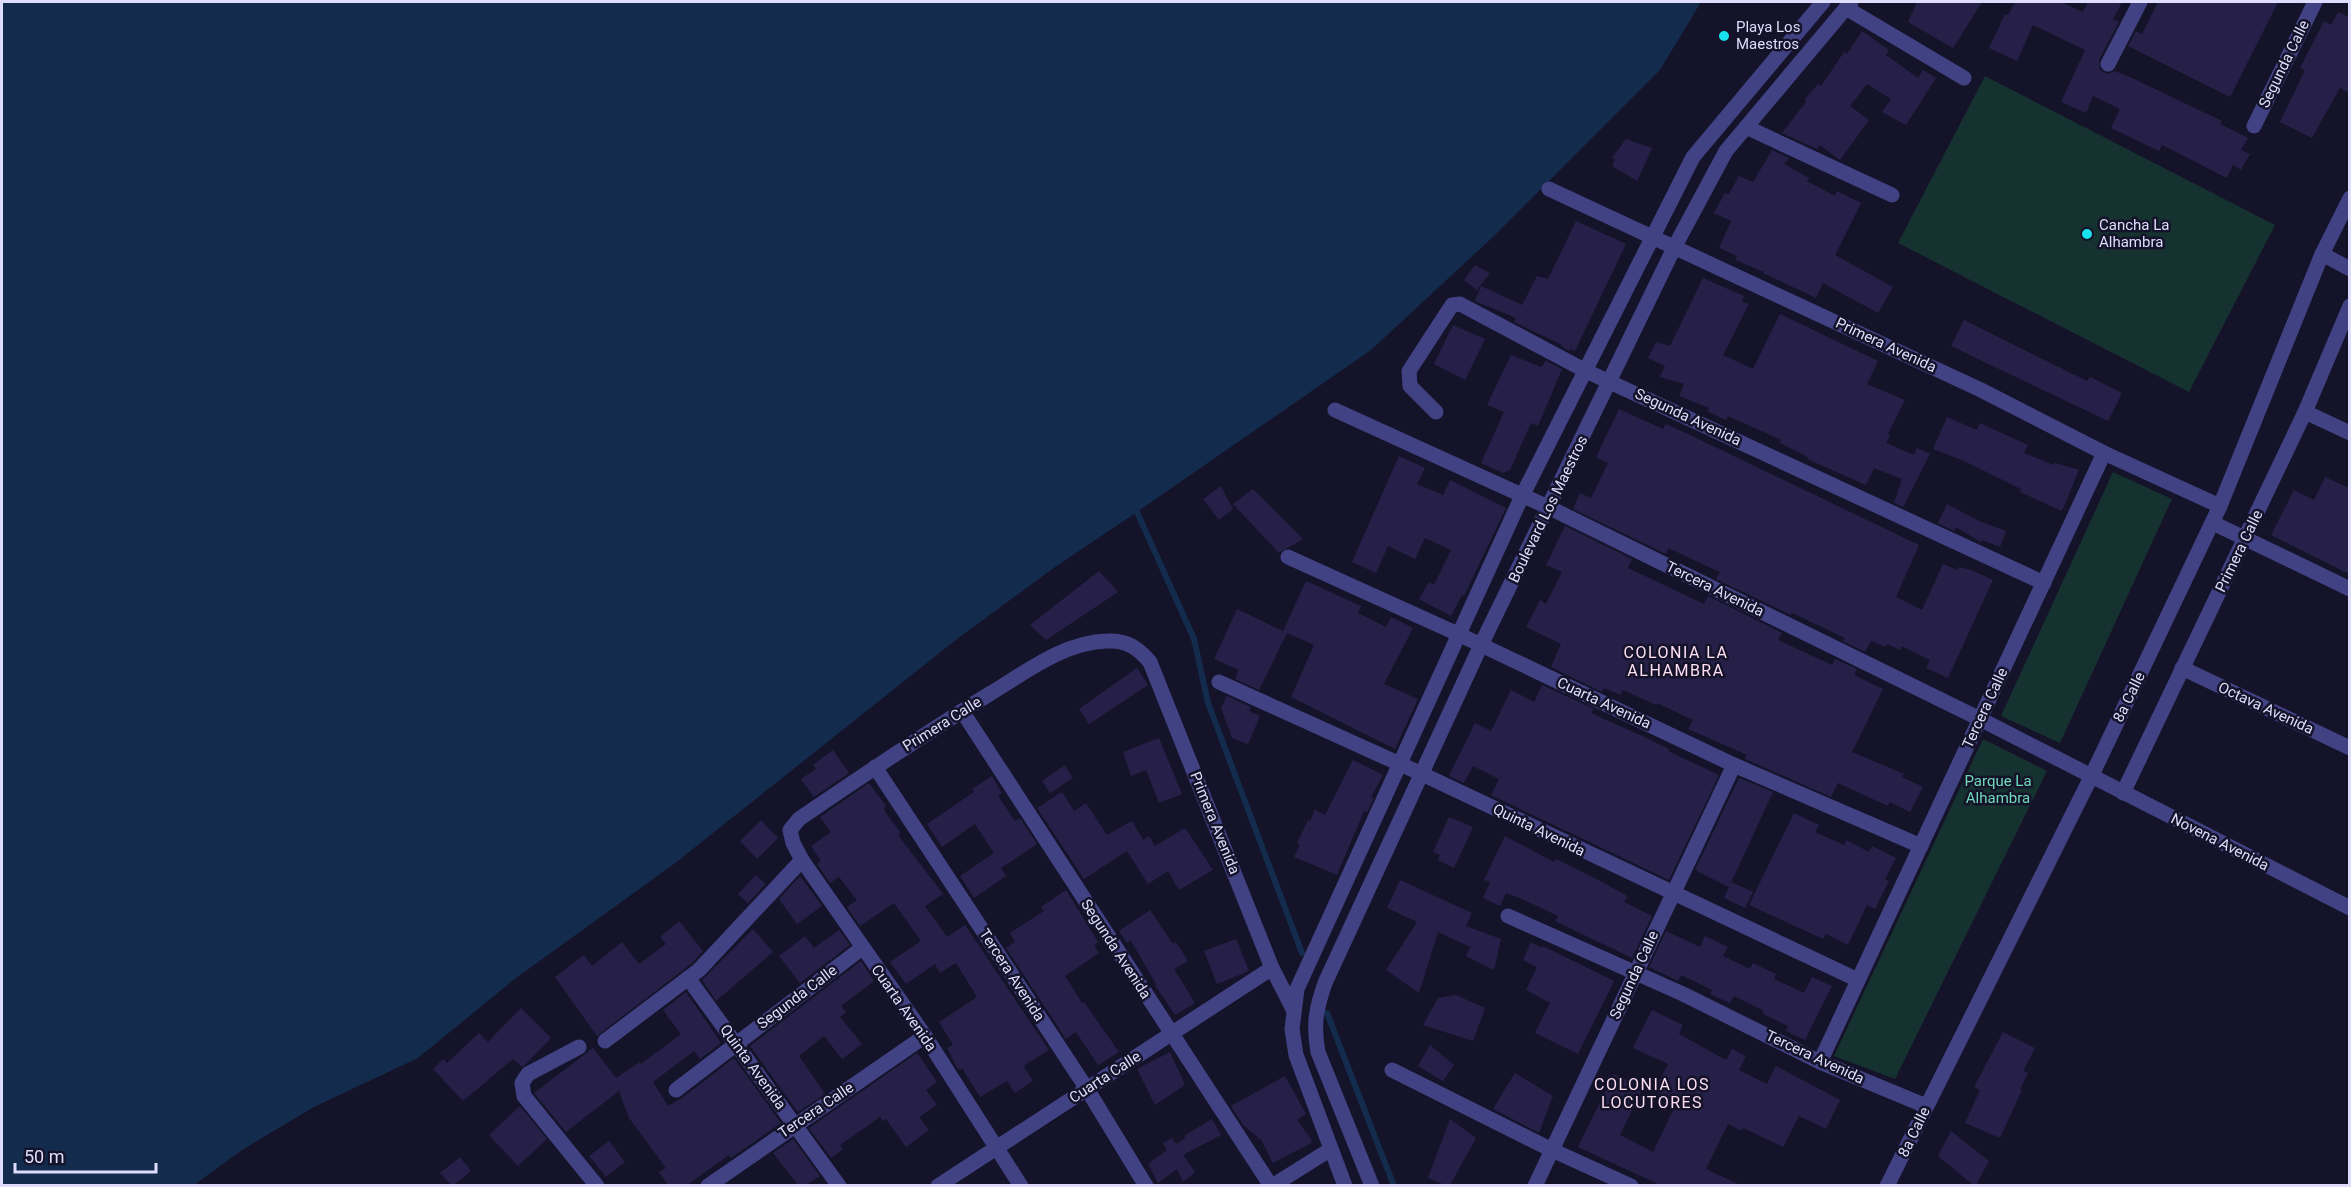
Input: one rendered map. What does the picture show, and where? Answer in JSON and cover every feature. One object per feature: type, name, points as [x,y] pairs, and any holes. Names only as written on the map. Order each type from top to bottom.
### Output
[{"type":"street","name":"Boulevard Los Maestros","points":[[1293,1011],[1297,989],[1522,496],[1693,157],[1823,2]]},
{"type":"street","points":[[2109,64],[2140,2]]},
{"type":"street","name":"Segunda Calle","points":[[2254,126],[2315,2]]},
{"type":"street","name":"Boulevard Los Maestros","points":[[1372,1185],[1318,1052],[1315,1012],[1325,983],[1481,645],[1675,246],[1726,151],[1849,5]]},
{"type":"street","points":[[1849,5],[1964,78]]},
{"type":"street","points":[[1746,127],[1892,195]]},
{"type":"street","name":"Primera Avenida","points":[[1549,189],[1980,390],[2104,453],[2220,506]]},
{"type":"street","name":"8a Calle","points":[[1887,1185],[2091,777],[2213,523],[2322,254],[2349,198]]},
{"type":"street","points":[[2322,254],[2349,268]]},
{"type":"street","name":"Segunda Avenida","points":[[1436,412],[1410,386],[1409,371],[1452,306],[1460,304],[1586,371],[2044,583]]},
{"type":"street","name":"Primera Calle","points":[[2123,793],[2305,412],[2349,306]]},
{"type":"street","name":"Tercera Avenida","points":[[1335,410],[1548,507],[1980,719],[2091,777]]},
{"type":"street","points":[[2305,412],[2349,433]]},
{"type":"street","name":"Tercera Calle","points":[[1820,1062],[2104,453]]},
{"type":"street","points":[[2213,523],[2349,589]]},
{"type":"street","name":"Cuarta Avenida","points":[[1288,557],[1458,634],[1734,765],[1920,846]]},
{"type":"street","name":"Primera Avenida","points":[[1106,641],[1124,642],[1138,648],[1150,662],[1272,968],[1293,1011]]},
{"type":"street","name":"Primera Calle","points":[[790,830],[799,819],[875,767],[1050,658],[1065,650],[1106,641]]},
{"type":"street","name":"Octava Avenida","points":[[2182,668],[2349,748]]},
{"type":"street","name":"Quinta Avenida","points":[[1219,682],[1422,774],[1858,980]]},
{"type":"street","name":"Segunda Avenida","points":[[962,711],[1271,1185]]},
{"type":"street","name":"Segunda Calle","points":[[1535,1185],[1734,765]]},
{"type":"street","name":"Tercera Avenida","points":[[875,767],[1087,1089],[1146,1185]]},
{"type":"street","name":"Novena Avenida","points":[[2091,777],[2349,908]]},
{"type":"street","name":"Cuarta Avenida","points":[[790,830],[793,843],[802,860],[925,1036],[1021,1185]]},
{"type":"street","points":[[604,1041],[699,970],[802,860]]},
{"type":"street","name":"Tercera Avenida","points":[[1508,916],[1635,972],[1820,1062],[1926,1106]]},
{"type":"street","name":"Segunda Calle","points":[[676,1090],[862,948]]},
{"type":"street","name":"Cuarta Calle","points":[[938,1185],[1272,968]]},
{"type":"street","name":"Quinta Avenida","points":[[688,978],[839,1185]]},
{"type":"street","points":[[1315,1012],[1293,1011],[1292,1029],[1296,1055],[1345,1185]]},
{"type":"street","name":"Tercera Calle","points":[[708,1185],[925,1036]]},
{"type":"street","points":[[579,1047],[528,1074],[522,1083],[524,1096],[597,1185]]},
{"type":"street","points":[[1392,1070],[1552,1150],[1631,1185]]},
{"type":"street","points":[[1271,1185],[1330,1149]]},
{"type":"green space","name":"Cancha La Alhambra","points":[[1985,76],[2275,225],[2189,392],[1898,243]]},
{"type":"green space","name":"Parque La Alhambra","points":[[2113,472],[2172,499],[2060,743],[2001,716]]},
{"type":"green space","name":"Parque La Alhambra","points":[[1983,739],[2047,771],[1895,1079],[1834,1056]]},
{"type":"water","points":[[2,2],[1701,2],[1660,70],[1494,236],[1371,350],[1055,567],[957,639],[674,864],[516,978],[418,1058],[314,1107],[242,1150],[194,1185],[2,1186]]},
{"type":"building","points":[[1917,2],[1982,2],[1953,48],[1908,22]]},
{"type":"building","points":[[2015,2],[2061,2],[2083,12],[2088,2],[2122,2],[2113,19],[2119,22],[2099,60],[2100,70],[2108,74],[2115,71],[2132,78],[2222,121],[2220,124],[2248,138],[2241,150],[2250,154],[2241,170],[2233,165],[2227,178],[2162,145],[2159,151],[2111,128],[2120,109],[2093,96],[2086,113],[2061,102],[2085,50],[2033,25],[2017,61],[1989,48],[2005,14],[2008,15]]},
{"type":"building","points":[[2158,2],[2278,2],[2230,97],[2128,46],[2136,31],[2142,34]]},
{"type":"building","points":[[2338,12],[2349,17],[2349,93],[2340,88],[2312,138],[2280,122],[2305,70],[2300,68],[2324,21],[2331,25]]},
{"type":"building","points":[[1862,31],[1889,50],[1886,55],[1918,78],[1923,70],[1936,78],[1906,125],[1882,112],[1891,99],[1867,84],[1850,106],[1869,120],[1840,160],[1820,145],[1817,149],[1782,133],[1806,102],[1805,99],[1818,84],[1821,86],[1844,52],[1847,54]]},
{"type":"building","points":[[1626,139],[1652,148],[1637,181],[1612,166],[1615,159],[1612,158]]},
{"type":"building","points":[[1772,150],[1789,158],[1784,164],[1809,178],[1807,181],[1835,196],[1837,191],[1861,203],[1835,255],[1893,287],[1878,313],[1823,283],[1816,298],[1735,260],[1737,256],[1719,248],[1731,221],[1714,213],[1725,193],[1729,194],[1739,176],[1753,182]]},
{"type":"building","points":[[1576,221],[1626,244],[1575,351],[1570,349],[1569,351],[1562,345],[1514,322],[1516,318],[1475,301],[1481,286],[1522,305],[1537,276],[1548,279]]},
{"type":"building","points":[[1475,265],[1490,273],[1477,290],[1464,280]]},
{"type":"building","points":[[1703,278],[1744,296],[1742,302],[1749,304],[1723,355],[1753,369],[1780,314],[1878,361],[1867,384],[1905,400],[1888,434],[1890,435],[1886,443],[1914,455],[1917,448],[1930,454],[1903,507],[1894,503],[1902,479],[1874,468],[1866,485],[1807,459],[1808,457],[1780,443],[1781,440],[1728,416],[1726,420],[1707,411],[1709,408],[1679,396],[1684,384],[1660,377],[1665,366],[1648,358],[1656,342],[1670,346]]},
{"type":"building","points":[[1964,320],[2087,381],[2090,377],[2122,393],[2108,421],[1951,346]]},
{"type":"building","points":[[1453,325],[1485,339],[1465,380],[1434,364]]},
{"type":"building","points":[[1511,355],[1541,367],[1546,361],[1562,369],[1538,426],[1531,423],[1510,470],[1503,473],[1481,463],[1504,412],[1487,405]]},
{"type":"building","points":[[1619,409],[1663,429],[1666,424],[1919,545],[1896,597],[1922,610],[1943,564],[1957,570],[1959,567],[1971,570],[1993,580],[1948,678],[1926,668],[1930,660],[1902,646],[1900,650],[1887,644],[1886,647],[1871,641],[1865,652],[1843,641],[1845,638],[1716,579],[1720,572],[1668,548],[1666,554],[1573,509],[1580,493],[1591,498],[1608,463],[1596,457]]},
{"type":"building","points":[[1947,417],[1977,430],[1980,423],[2028,445],[2024,453],[2054,465],[2055,463],[2079,470],[2062,511],[2020,492],[2021,489],[1962,460],[1933,449]]},
{"type":"building","points":[[1399,456],[1425,468],[1417,484],[1443,495],[1450,480],[1506,508],[1464,596],[1462,595],[1451,616],[1419,599],[1429,582],[1434,585],[1451,550],[1425,538],[1415,559],[1388,546],[1376,573],[1352,562]]},
{"type":"building","points":[[2325,477],[2349,488],[2349,574],[2271,535],[2294,490],[2314,500]]},
{"type":"building","points":[[1221,486],[1233,509],[1219,520],[1203,499]]},
{"type":"building","points":[[1253,489],[1303,539],[1279,553],[1233,504]]},
{"type":"building","points":[[1947,504],[1979,521],[2006,531],[2000,547],[1982,540],[1981,542],[1956,527],[1954,531],[1938,523]]},
{"type":"building","points":[[1565,526],[1632,559],[1628,568],[1704,604],[1708,596],[1782,633],[1778,640],[1832,665],[1835,659],[1857,669],[1854,674],[1856,676],[1883,689],[1852,752],[1904,774],[1902,777],[1923,787],[1910,812],[1890,802],[1888,806],[1838,783],[1831,797],[1745,759],[1747,755],[1688,729],[1693,720],[1657,703],[1656,705],[1623,690],[1621,695],[1604,688],[1602,692],[1551,667],[1561,644],[1526,627],[1540,600],[1546,604],[1562,572],[1546,565]]},
{"type":"building","points":[[1099,571],[1118,592],[1046,640],[1030,625]]},
{"type":"building","points":[[1306,581],[1361,606],[1358,613],[1386,627],[1391,617],[1413,628],[1384,684],[1418,699],[1395,749],[1291,697],[1314,645],[1287,633],[1259,690],[1235,679],[1239,670],[1214,659],[1237,609],[1283,631]]},
{"type":"building","points":[[1137,668],[1148,685],[1089,724],[1079,709]]},
{"type":"building","points":[[1542,685],[1594,709],[1591,713],[1719,775],[1669,880],[1491,795],[1499,779],[1473,766],[1464,783],[1449,776],[1475,723],[1491,731],[1511,690],[1534,702]]},
{"type":"building","points":[[1227,696],[1251,707],[1249,711],[1260,716],[1248,744],[1232,738],[1221,708]]},
{"type":"building","points":[[1159,738],[1182,794],[1159,803],[1146,770],[1131,776],[1123,752]]},
{"type":"building","points":[[833,750],[849,773],[814,797],[801,779],[816,769],[813,765]]},
{"type":"building","points":[[1353,760],[1383,775],[1371,797],[1374,798],[1367,812],[1364,811],[1337,875],[1294,857],[1300,844],[1297,843],[1308,820],[1310,821],[1315,810],[1325,815]]},
{"type":"building","points":[[1065,765],[1073,778],[1050,793],[1042,781]]},
{"type":"building","points":[[992,776],[1002,793],[998,796],[1015,821],[1020,818],[1037,844],[1001,868],[1006,876],[974,898],[960,876],[994,853],[975,824],[942,847],[927,824],[974,792],[972,789]]},
{"type":"building","points":[[1739,778],[1773,792],[1729,887],[1695,870]]},
{"type":"building","points":[[869,783],[886,806],[885,812],[901,833],[898,835],[943,894],[925,906],[947,937],[965,925],[1049,1050],[1025,1065],[1033,1081],[1015,1093],[1007,1081],[980,1097],[962,1068],[960,1070],[957,1068],[947,1048],[953,1045],[939,1022],[977,997],[956,963],[940,973],[935,964],[906,984],[890,962],[921,941],[894,903],[860,926],[847,907],[857,900],[839,877],[830,883],[817,864],[821,861],[811,846],[831,832],[820,817]]},
{"type":"building","points":[[1062,792],[1074,811],[1086,803],[1107,835],[1132,821],[1143,840],[1149,836],[1155,846],[1185,828],[1213,870],[1179,890],[1168,871],[1148,884],[1127,851],[1084,879],[1037,808]]},
{"type":"building","points":[[1794,813],[1819,825],[1815,832],[1844,845],[1846,840],[1869,852],[1872,846],[1896,858],[1885,879],[1889,881],[1875,909],[1867,905],[1848,945],[1826,934],[1823,939],[1749,905]]},
{"type":"building","points":[[1449,817],[1473,827],[1454,868],[1438,860],[1440,855],[1433,852]]},
{"type":"building","points":[[761,820],[778,838],[757,859],[740,841]]},
{"type":"building","points":[[1505,836],[1554,862],[1556,859],[1602,882],[1627,896],[1624,902],[1652,916],[1632,958],[1555,921],[1558,916],[1520,898],[1506,893],[1500,906],[1483,898],[1490,882],[1484,880]]},
{"type":"building","points":[[756,875],[766,884],[748,903],[738,894]]},
{"type":"building","points":[[800,876],[822,906],[797,924],[779,899]]},
{"type":"building","points":[[1400,880],[1472,913],[1466,926],[1501,939],[1494,970],[1466,956],[1470,947],[1438,932],[1419,993],[1386,970],[1417,922],[1387,908]]},
{"type":"building","points":[[1731,882],[1753,892],[1745,908],[1724,898]]},
{"type":"building","points":[[1066,890],[1098,942],[1094,945],[1099,953],[1065,976],[1119,1052],[1098,1065],[1076,1032],[1066,1039],[1006,948],[1015,942],[1010,933],[1044,911],[1041,907]]},
{"type":"building","points":[[1150,910],[1173,944],[1176,942],[1188,961],[1174,969],[1195,1003],[1175,1015],[1155,985],[1131,941],[1127,943],[1119,931]]},
{"type":"building","points":[[679,921],[703,951],[692,963],[597,1036],[555,977],[584,955],[592,966],[622,942],[639,964],[666,944],[660,937]]},
{"type":"building","points":[[753,929],[773,952],[716,1001],[702,980]]},
{"type":"building","points":[[839,930],[850,945],[800,983],[779,956],[805,936],[814,948]]},
{"type":"building","points":[[1666,931],[1700,947],[1705,936],[1728,947],[1723,956],[1750,969],[1753,963],[1776,974],[1774,979],[1804,993],[1812,977],[1832,986],[1805,1040],[1786,1031],[1788,1026],[1763,1014],[1764,1011],[1734,996],[1730,1003],[1710,994],[1712,990],[1681,975],[1678,981],[1649,967]]},
{"type":"building","points":[[1236,939],[1249,971],[1217,984],[1204,951]]},
{"type":"building","points":[[1531,942],[1614,981],[1578,1054],[1535,1033],[1550,1003],[1526,990],[1537,967],[1523,960]]},
{"type":"building","points":[[861,961],[874,981],[841,1006],[846,1012],[840,1017],[862,1044],[842,1059],[824,1036],[799,1056],[825,1094],[798,1112],[750,1046]]},
{"type":"building","points":[[686,992],[721,1043],[700,1059],[694,1051],[653,1082],[668,1106],[734,1058],[781,1123],[731,1158],[729,1155],[687,1185],[668,1185],[659,1172],[666,1168],[629,1118],[619,1091],[566,1132],[534,1093],[593,1048],[616,1078],[640,1062],[641,1064],[681,1034],[663,1010]]},
{"type":"building","points":[[1456,995],[1485,1008],[1473,1041],[1423,1025],[1438,998]]},
{"type":"building","points":[[521,1008],[551,1038],[525,1065],[522,1067],[513,1059],[463,1101],[433,1069],[443,1059],[447,1063],[479,1033],[488,1042]]},
{"type":"building","points":[[1652,1010],[1683,1025],[1679,1034],[1726,1060],[1732,1049],[1746,1056],[1739,1070],[1767,1084],[1776,1066],[1840,1100],[1826,1129],[1799,1116],[1783,1147],[1743,1128],[1742,1131],[1728,1124],[1706,1169],[1740,1185],[1660,1185],[1578,1147],[1614,1074],[1643,1088],[1620,1135],[1653,1152],[1677,1102],[1654,1091],[1668,1064],[1633,1048]]},
{"type":"building","points":[[2003,1032],[2035,1048],[2023,1071],[2028,1073],[2020,1089],[2022,1090],[2000,1138],[1965,1123],[1980,1090],[1974,1087]]},
{"type":"building","points":[[1430,1045],[1454,1065],[1443,1081],[1418,1066]]},
{"type":"building","points":[[1170,1052],[1185,1085],[1155,1105],[1137,1069]]},
{"type":"building","points":[[917,1053],[937,1082],[926,1090],[937,1105],[919,1117],[929,1130],[906,1147],[886,1119],[883,1121],[880,1117],[840,1145],[843,1149],[831,1158],[809,1128]]},
{"type":"building","points":[[1515,1073],[1553,1096],[1539,1133],[1493,1109]]},
{"type":"building","points":[[1285,1076],[1306,1114],[1297,1120],[1313,1142],[1273,1163],[1262,1141],[1243,1125],[1231,1106]]},
{"type":"building","points":[[520,1106],[547,1139],[518,1166],[489,1135]]},
{"type":"building","points":[[1212,1119],[1221,1135],[1183,1155],[1195,1172],[1183,1182],[1177,1169],[1158,1183],[1148,1164],[1167,1150],[1163,1143],[1172,1138],[1176,1144],[1186,1138],[1184,1136]]},
{"type":"building","points":[[1450,1119],[1476,1138],[1450,1185],[1445,1185],[1428,1178]]},
{"type":"building","points":[[1951,1131],[1989,1161],[1976,1185],[1973,1185],[1938,1156]]},
{"type":"building","points":[[793,1139],[820,1176],[806,1185],[798,1185],[773,1153]]},
{"type":"building","points":[[609,1141],[625,1162],[606,1177],[589,1156]]},
{"type":"building","points":[[460,1157],[471,1171],[451,1185],[440,1173]]},
{"type":"waterway","points":[[1137,512],[1194,639],[1208,703],[1302,953]]},
{"type":"waterway","points":[[1327,1013],[1394,1186]]},
{"type":"place","name":"Playa Los Maestros","points":[[1724,36]]},
{"type":"place","name":"Cancha La Alhambra","points":[[2087,234]]},
{"type":"district","name":"COLONIA LA ALHAMBRA","points":[[1676,661]]},
{"type":"district","name":"COLONIA LOS LOCUTORES","points":[[1652,1093]]}]
